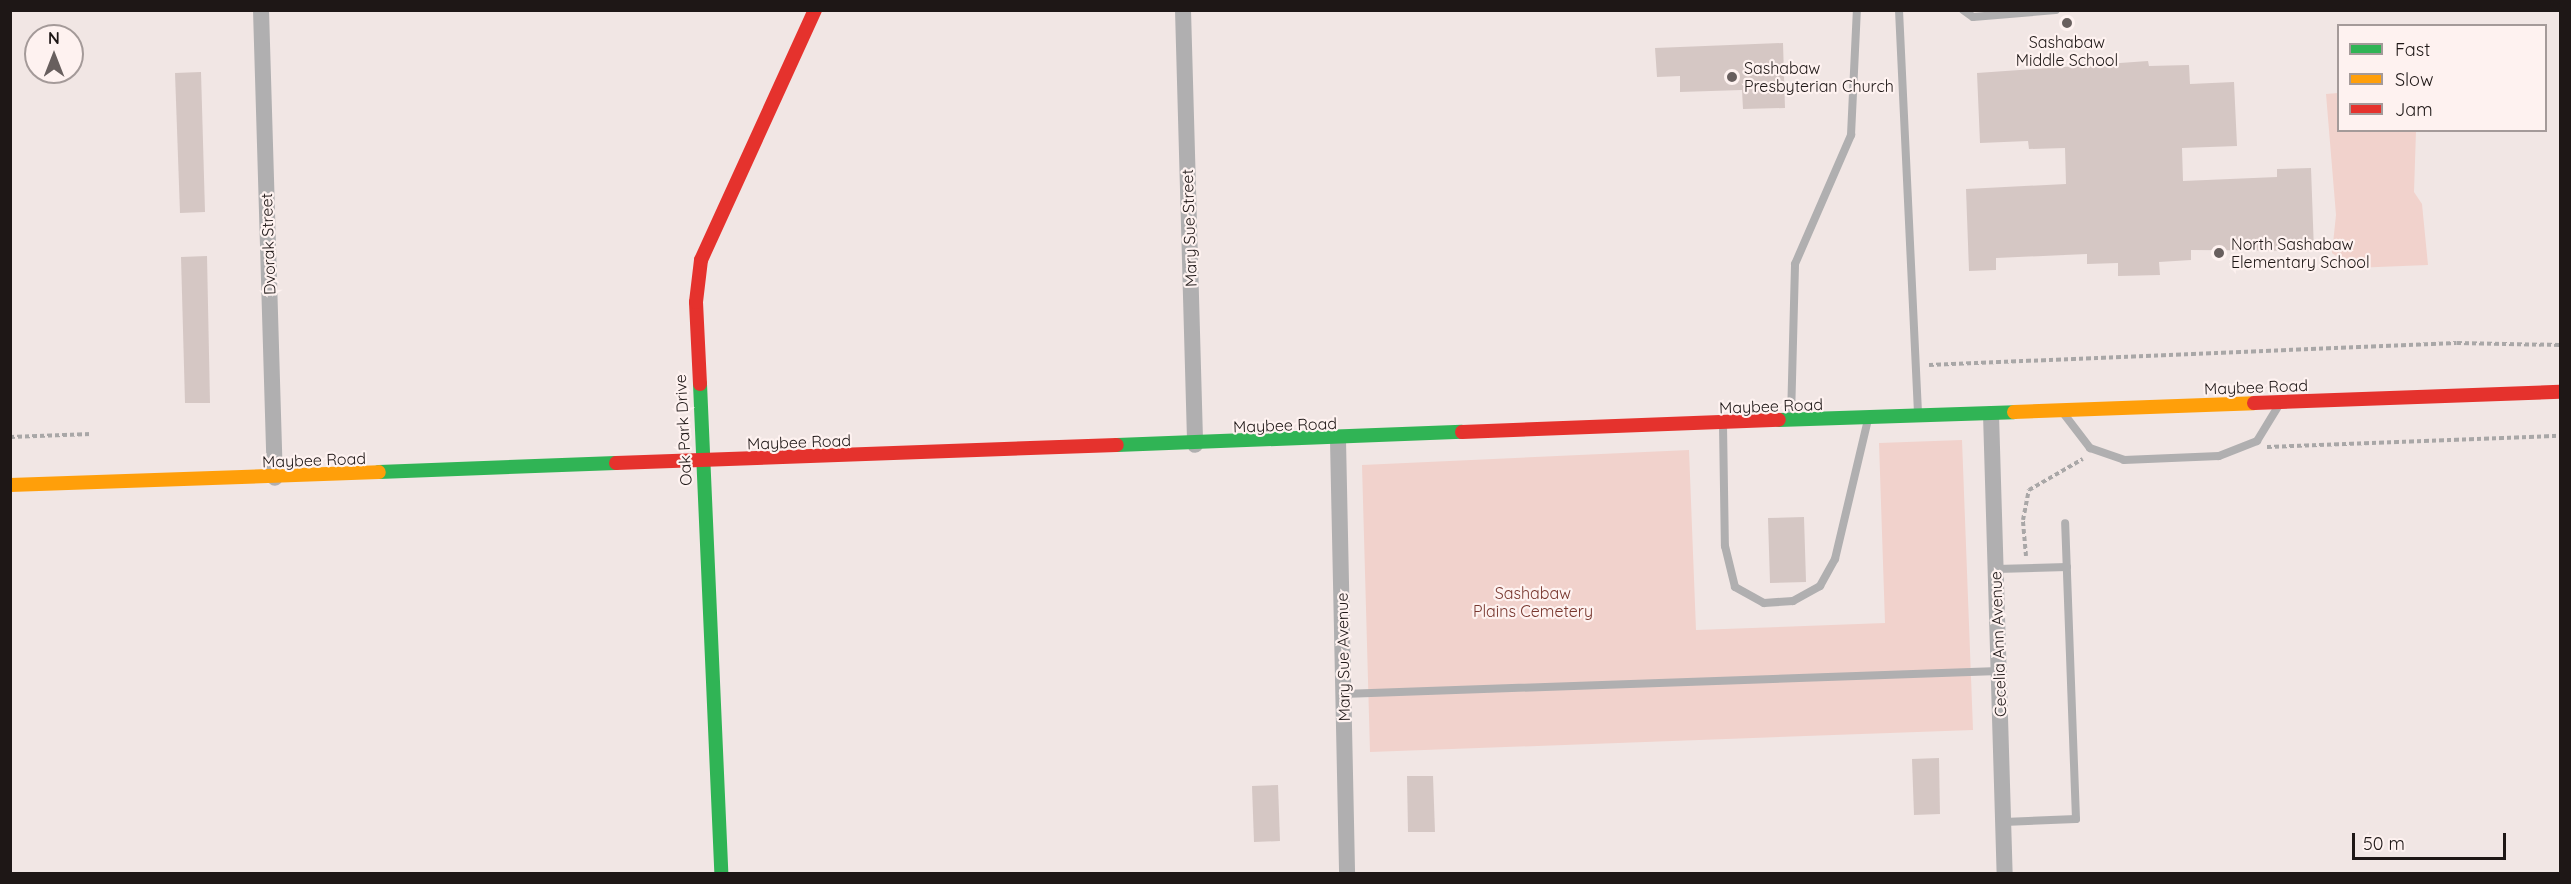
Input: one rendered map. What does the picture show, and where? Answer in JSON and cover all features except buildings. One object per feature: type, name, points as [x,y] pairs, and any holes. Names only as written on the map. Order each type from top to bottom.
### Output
[{"type":"main road","name":"Oak Park Drive","points":[[721,873],[696,302],[701,260],[815,10]]},
{"type":"main road","name":"Maybee Road","points":[[10,485],[274,478],[1338,440],[2560,392]]},
{"type":"street","name":"Dvorak Street","points":[[261,10],[274,478]]},
{"type":"street","name":"Mary Sue Street","points":[[1183,10],[1195,445]]},
{"type":"street","name":"Cecelia Ann Avenue","points":[[1991,414],[2005,873]]},
{"type":"street","name":"Mary Sue Avenue","points":[[1338,440],[1347,873]]},
{"type":"lane","points":[[1791,421],[1795,264],[1851,135],[1857,10]]},
{"type":"lane","points":[[1899,10],[1918,416]]},
{"type":"lane","points":[[1963,10],[1973,17],[2056,10]]},
{"type":"lane","points":[[2062,411],[2090,448],[2136,459],[2219,456],[2258,441],[2280,403]]},
{"type":"lane","points":[[1723,424],[1725,546],[1735,587],[1764,603],[1793,601],[1820,586],[1835,558],[1868,418]]},
{"type":"lane","points":[[2004,822],[2076,819],[2065,523]]},
{"type":"lane","points":[[1996,569],[2067,567]]},
{"type":"lane","points":[[1344,694],[1999,671]]},
{"type":"path","points":[[1915,365],[2457,343],[2560,345]]},
{"type":"path","points":[[10,436],[91,434]]},
{"type":"green space","points":[[2337,93],[2337,132],[2416,132],[2414,192],[2422,204],[2428,265],[2353,268],[2332,253],[2336,215],[2326,94]]},
{"type":"green space","name":"Sashabaw Plains Cemetery","points":[[1962,440],[1973,730],[1370,752],[1362,465],[1689,450],[1696,630],[1885,623],[1879,443]]},
{"type":"traffic: fast","points":[[700,384],[721,874]]},
{"type":"traffic: fast","points":[[1779,420],[2014,412]]},
{"type":"traffic: fast","points":[[1117,445],[1462,432]]},
{"type":"traffic: fast","points":[[379,472],[616,463]]},
{"type":"traffic: slow","points":[[2014,412],[2254,403]]},
{"type":"traffic: slow","points":[[10,485],[379,472]]},
{"type":"traffic: jam","points":[[700,384],[696,302],[701,260],[815,10]]},
{"type":"traffic: jam","points":[[2254,403],[2560,392]]},
{"type":"traffic: jam","points":[[1462,432],[1779,420]]},
{"type":"traffic: jam","points":[[616,463],[1117,445]]},
{"type":"place","name":"Sashabaw Middle School","points":[[2067,23]]},
{"type":"place","name":"Sashabaw Presbyterian Church","points":[[1732,77]]},
{"type":"place","name":"North Sashabaw Elementary School","points":[[2219,253]]}]
